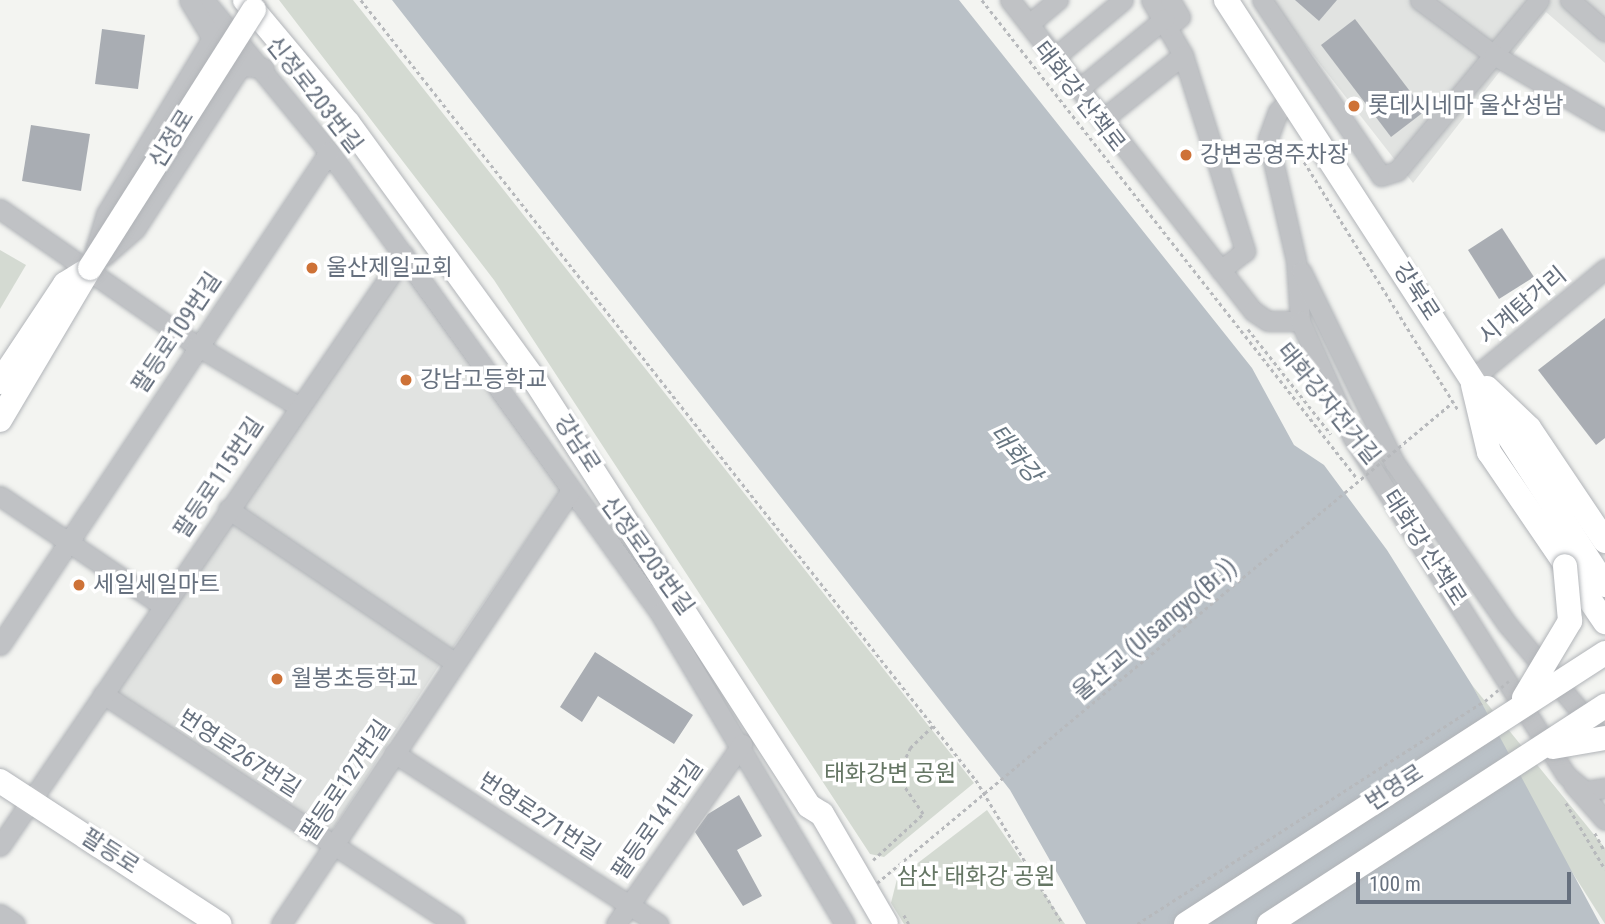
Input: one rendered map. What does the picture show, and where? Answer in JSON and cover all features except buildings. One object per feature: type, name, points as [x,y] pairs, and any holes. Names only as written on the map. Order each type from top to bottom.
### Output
[{"type":"main road","name":"강북로","points":[[1226,0],[1605,586]]},
{"type":"main road","name":"신정로","points":[[0,420],[65,284],[90,268],[249,5]]},
{"type":"main road","name":"강남로","points":[[249,5],[348,122],[491,318],[809,806],[822,814],[880,906]]},
{"type":"main road","name":"신정로","points":[[0,382],[36,346]]},
{"type":"main road","points":[[1472,379],[1529,428],[1605,541]]},
{"type":"main road","points":[[1472,379],[1489,452],[1605,622]]},
{"type":"main road","points":[[1505,705],[1565,635],[1572,607],[1565,566]]},
{"type":"main road","name":"번영로","points":[[1186,924],[1505,705],[1605,653]]},
{"type":"main road","name":"번영로","points":[[1269,924],[1605,706]]},
{"type":"main road","points":[[1532,754],[1605,740]]},
{"type":"main road","name":"팔등로","points":[[0,780],[219,924]]},
{"type":"main road","name":"강남로","points":[[809,806],[809,821],[880,906]]},
{"type":"street","points":[[90,268],[106,214],[212,38],[189,0]]},
{"type":"street","name":"신정로203번길","points":[[204,0],[264,68],[329,152],[570,492],[660,613],[742,744],[845,924]]},
{"type":"street","points":[[1010,0],[1221,270],[1268,321],[1300,321]]},
{"type":"street","points":[[1029,24],[1058,0]]},
{"type":"street","points":[[1056,56],[1123,0]]},
{"type":"street","points":[[1151,0],[1167,15],[1183,55],[1245,251],[1221,270]]},
{"type":"street","points":[[1262,0],[1376,173],[1389,175],[1539,0]]},
{"type":"street","points":[[1420,0],[1494,55],[1605,120]]},
{"type":"street","points":[[1570,0],[1605,31]]},
{"type":"street","points":[[1080,88],[1167,15]]},
{"type":"street","points":[[1104,118],[1183,55]]},
{"type":"street","points":[[90,268],[135,229],[241,66],[264,68]]},
{"type":"street","points":[[1291,101],[1278,111],[1268,139],[1296,260],[1300,321],[1353,438],[1563,784],[1596,820]]},
{"type":"street","points":[[1325,152],[1350,136]]},
{"type":"street","name":"팔등로109번길","points":[[0,645],[329,152]]},
{"type":"street","points":[[0,209],[90,268],[198,346],[298,406]]},
{"type":"street","name":"팔등로115번길","points":[[0,846],[298,406],[404,255]]},
{"type":"street","points":[[1296,260],[1394,462],[1507,624],[1605,740]]},
{"type":"street","name":"시계탑거리","points":[[1472,379],[1601,279]]},
{"type":"street","name":"팔등로127번길","points":[[281,924],[570,492]]},
{"type":"street","points":[[0,496],[163,606]]},
{"type":"street","points":[[228,509],[454,662]]},
{"type":"street","name":"번영로267번길","points":[[103,694],[454,924]]},
{"type":"street","name":"팔등로141번길","points":[[616,924],[742,744]]},
{"type":"street","name":"번영로271번길","points":[[394,753],[658,924]]},
{"type":"street","points":[[1563,784],[1585,791],[1605,788]]},
{"type":"street","points":[[0,914],[15,924]]},
{"type":"path","points":[[361,0],[933,726],[1000,816],[1063,924]]},
{"type":"path","name":"태화강 산책로","points":[[982,0],[1361,483]]},
{"type":"path","name":"태화강자전거길","points":[[993,0],[1367,478]]},
{"type":"path","name":"울산교 (Ulsangyo(Br.))","points":[[880,906],[1453,402],[1297,150]]},
{"type":"path","points":[[1497,688],[1505,705]]},
{"type":"path","points":[[1137,924],[1485,701]]},
{"type":"path","points":[[909,924],[880,906],[873,860],[923,814],[897,776],[910,748],[933,726]]},
{"type":"path","points":[[1563,784],[1605,869]]},
{"type":"path","points":[[1596,820],[1605,852]]},
{"type":"shaded area","points":[[1270,0],[1605,0],[1605,63],[1546,12],[1413,183]]},
{"type":"shaded area","name":"강남고등학교","points":[[404,272],[562,488],[452,649],[243,508]]},
{"type":"shaded area","name":"월봉초등학교","points":[[233,523],[440,664],[329,835],[113,694]]},
{"type":"green space","name":"태화강변 공원","points":[[279,0],[353,0],[974,783],[884,857],[870,854],[494,280]]},
{"type":"green space","points":[[0,250],[26,265],[0,309]]},
{"type":"green space","points":[[1472,685],[1605,848],[1605,924],[1543,826]]},
{"type":"green space","name":"삼산 태화강 공원","points":[[987,810],[1065,924],[904,924],[891,903],[897,879]]},
{"type":"water","name":"태화강","points":[[392,0],[959,0],[1252,368],[1294,445],[1324,465],[1387,550],[1472,685],[1600,924],[1086,924],[1010,790]]},
{"type":"place","name":"롯데시네마 울산성남","points":[[1354,106]]},
{"type":"place","name":"강변공영주차장","points":[[1186,155]]},
{"type":"place","name":"울산제일교회","points":[[312,268]]},
{"type":"place","name":"강남고등학교","points":[[406,380]]},
{"type":"place","name":"세일세일마트","points":[[79,585]]},
{"type":"place","name":"월봉초등학교","points":[[277,679]]}]
